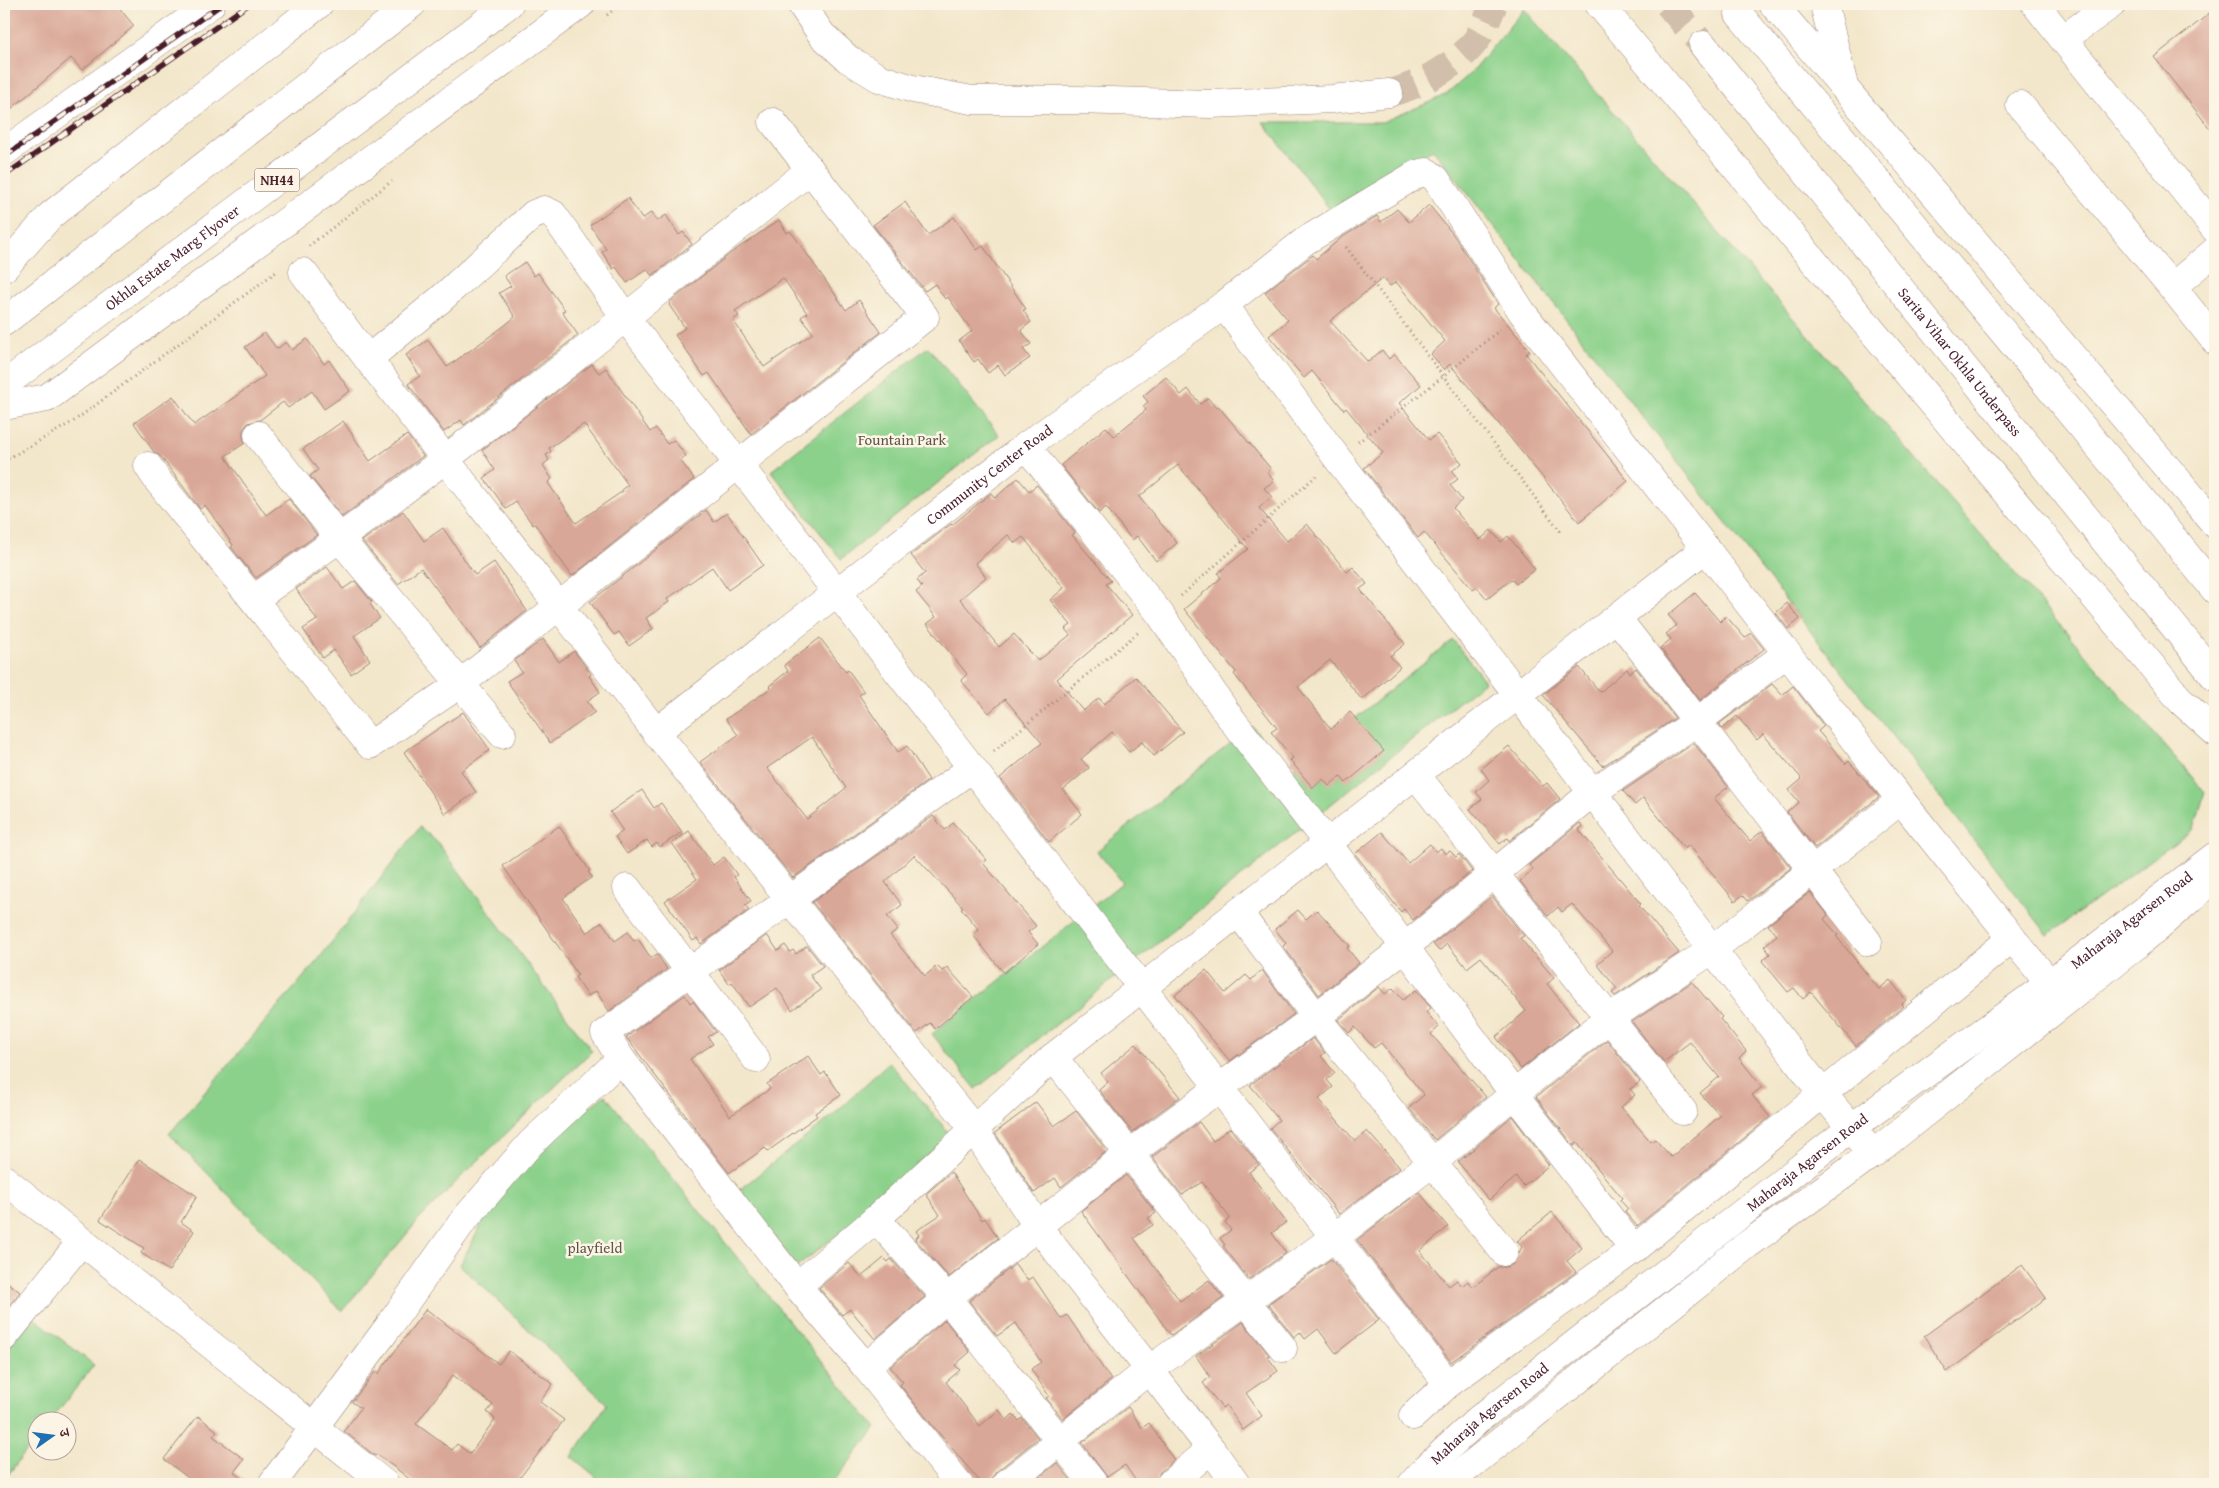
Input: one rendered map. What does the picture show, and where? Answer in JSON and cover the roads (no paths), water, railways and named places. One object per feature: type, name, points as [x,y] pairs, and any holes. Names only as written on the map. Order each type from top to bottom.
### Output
[{"type":"main road","points":[[4,152],[211,4]]},
{"type":"main road","points":[[4,268],[51,215],[319,4]]},
{"type":"main road","points":[[11,316],[412,4]]},
{"type":"main road","name":"Okhla Estate Marg Flyover","points":[[4,385],[509,4]]},
{"type":"main road","points":[[4,406],[47,398],[581,4]]},
{"type":"main road","points":[[801,4],[822,35],[848,59],[879,78],[912,89],[972,100],[1077,100],[1210,104],[1332,99],[1388,93]]},
{"type":"main road","points":[[1599,4],[2182,702],[2215,732]]},
{"type":"main road","points":[[1773,4],[2215,524]]},
{"type":"main road","points":[[1824,4],[1844,86]]},
{"type":"main road","points":[[2035,4],[2215,229]]},
{"type":"main road","points":[[2063,39],[2112,4]]},
{"type":"main road","points":[[1739,14],[2215,590]]},
{"type":"main road","name":"Sarita Vihar Okhla Underpass","points":[[1703,45],[2215,677]]},
{"type":"main road","points":[[2020,105],[2215,341]]},
{"type":"main road","points":[[148,466],[158,481],[370,745],[460,684],[560,607],[655,529],[740,465],[925,317],[773,122]]},
{"type":"main road","points":[[254,599],[340,539],[445,459],[810,170]]},
{"type":"main road","name":"Community Center Road","points":[[656,732],[1026,446],[1224,305],[1305,242],[1417,174],[1427,172],[1436,179],[1522,312],[1706,548]]},
{"type":"main road","points":[[368,359],[441,299],[534,214],[544,210],[553,214],[625,317],[1448,1384]]},
{"type":"main road","points":[[2172,287],[2215,251]]},
{"type":"main road","points":[[304,272],[368,359],[656,732],[973,1128],[1038,1227],[1211,1449],[1236,1484]]},
{"type":"main road","points":[[1224,305],[1337,458],[1822,1093],[1873,1154]]},
{"type":"main road","points":[[258,435],[340,539],[502,734]]},
{"type":"main road","points":[[1026,446],[1160,614],[1226,712],[1328,844],[1514,1094],[1634,1249]]},
{"type":"main road","points":[[797,1286],[876,1219],[973,1128],[1053,1057],[1706,548],[1902,800],[2057,993]]},
{"type":"main road","points":[[1617,618],[1868,942]]},
{"type":"main road","points":[[866,1367],[947,1298],[1131,1153],[1316,1016],[1405,947],[1496,874],[1592,792],[1698,721],[1787,653]]},
{"type":"main road","points":[[959,1484],[866,1367],[797,1286],[621,1059],[605,1033],[972,768]]},
{"type":"main road","points":[[1416,775],[1683,1111]]},
{"type":"main road","points":[[1006,1484],[1148,1370],[1335,1237],[1432,1163],[1514,1094],[1610,1018],[1712,949],[1902,800]]},
{"type":"main road","name":"Maharaja Agarsen Road","points":[[1447,1484],[1724,1263],[1873,1154],[2215,856]]},
{"type":"main road","name":"Maharaja Agarsen Road","points":[[1425,1479],[1479,1419],[1851,1128],[2057,993],[2138,944],[2215,878]]},
{"type":"main road","points":[[627,888],[756,1059]]},
{"type":"main road","points":[[1239,913],[1316,1016],[1504,1252]]},
{"type":"main road","points":[[1413,1416],[1448,1384],[1634,1249],[2012,938]]},
{"type":"main road","points":[[1053,1057],[1131,1153],[1244,1302],[1283,1348]]},
{"type":"main road","points":[[272,1484],[389,1326],[463,1221],[531,1142],[621,1059]]},
{"type":"main road","points":[[4,1180],[385,1484]]},
{"type":"main road","points":[[876,1219],[947,1298],[1094,1484]]},
{"type":"main road","points":[[4,1337],[81,1242]]},
{"type":"main road","points":[[1170,1484],[1211,1449]]},
{"type":"tunnel","points":[[1389,93],[1425,80],[1460,57],[1477,39],[1494,4]]},
{"type":"tunnel","points":[[1668,4],[1703,45]]},
{"type":"railway","points":[[4,157],[222,4]]},
{"type":"railway","points":[[4,176],[249,4]]},
{"type":"park label","name":"Fountain Park","points":[[902,440]]},
{"type":"park label","name":"playfield","points":[[595,1248]]}]
